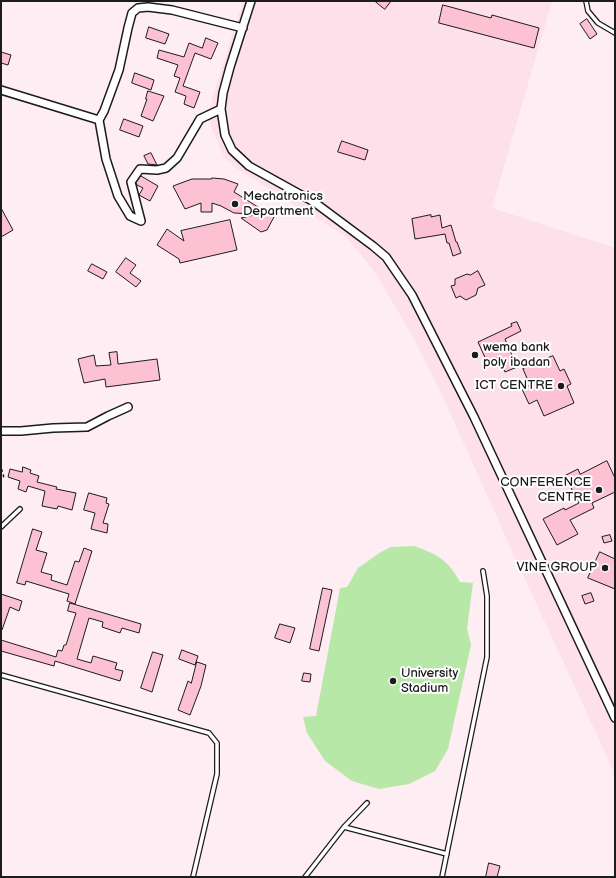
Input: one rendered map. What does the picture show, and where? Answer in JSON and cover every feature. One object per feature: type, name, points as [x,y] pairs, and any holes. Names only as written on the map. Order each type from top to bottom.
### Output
[{"type":"street","points":[[251,1],[223,93],[221,110],[225,135],[232,150],[249,166],[314,202],[373,246],[386,257],[412,295],[474,417],[615,718]]},
{"type":"street","points":[[221,110],[200,119],[177,158],[166,168],[157,170],[140,169],[131,182],[141,221],[130,216],[118,196],[106,159],[99,120],[104,111],[119,70],[132,13],[138,8],[152,7],[172,10],[242,28]]},
{"type":"street","points":[[1,90],[99,120]]},
{"type":"street","points":[[1,431],[87,427],[128,407]]},
{"type":"lane","points":[[586,1],[588,11],[598,23],[615,33]]},
{"type":"lane","points":[[1,527],[20,509]]},
{"type":"lane","points":[[442,877],[487,657],[487,596],[483,571]]},
{"type":"lane","points":[[1,675],[209,733],[217,743],[217,774],[193,877]]},
{"type":"lane","points":[[305,877],[344,827],[367,803]]},
{"type":"lane","points":[[344,827],[447,854]]},
{"type":"path","points":[[1,469],[4,472],[4,480]]},
{"type":"shaded area","points":[[243,1],[552,1],[492,208],[615,248],[615,774],[442,395],[413,337],[376,274],[351,242],[342,234],[239,170],[226,159],[221,150],[209,121],[213,96]]},
{"type":"green space","name":"University Stadium","points":[[414,546],[441,559],[456,574],[460,582],[473,583],[467,629],[471,645],[448,749],[435,771],[409,784],[379,789],[352,781],[325,761],[307,733],[303,717],[316,716],[340,588],[347,587],[358,568],[381,552],[391,547]]},
{"type":"building","points":[[375,1],[391,1],[385,9]]},
{"type":"building","points":[[443,5],[491,18],[492,15],[539,28],[534,48],[439,23]]},
{"type":"building","points":[[587,19],[597,34],[590,39],[580,24]]},
{"type":"building","points":[[149,27],[169,34],[165,44],[146,38]]},
{"type":"building","points":[[206,38],[218,43],[211,59],[195,53],[183,86],[200,92],[194,108],[184,104],[186,96],[175,92],[180,78],[174,76],[178,65],[157,58],[159,50],[184,57],[189,43],[202,48]]},
{"type":"building","points":[[1,52],[11,55],[8,65],[1,63]]},
{"type":"building","points":[[135,73],[154,80],[151,90],[132,83]]},
{"type":"building","points":[[148,91],[164,96],[153,121],[141,116]]},
{"type":"building","points":[[124,119],[143,126],[139,137],[120,130]]},
{"type":"building","points":[[342,141],[368,150],[365,160],[338,152]]},
{"type":"building","points":[[151,153],[157,165],[148,164],[144,156]]},
{"type":"building","points":[[141,176],[158,186],[150,201],[139,195],[143,188],[136,183]]},
{"type":"building","name":"Mechatronics Department","points":[[192,179],[224,179],[238,184],[234,192],[274,217],[267,230],[261,232],[241,218],[254,214],[234,213],[212,203],[212,212],[201,212],[201,203],[185,209],[173,186]]},
{"type":"building","points":[[1,208],[13,230],[1,237]]},
{"type":"building","points":[[431,215],[431,217],[440,215],[442,228],[451,225],[461,253],[453,256],[445,234],[415,239],[412,219]]},
{"type":"building","points":[[230,220],[237,250],[180,263],[179,259],[157,245],[167,229],[184,241],[181,231]]},
{"type":"building","points":[[126,258],[136,265],[130,273],[141,281],[136,287],[116,272]]},
{"type":"building","points":[[92,264],[107,272],[103,279],[88,271]]},
{"type":"building","points":[[478,271],[485,285],[478,288],[476,295],[466,300],[460,296],[456,298],[451,286],[455,285],[455,279]]},
{"type":"building","points":[[517,322],[521,331],[505,339],[517,367],[505,372],[498,357],[487,362],[478,342],[512,326],[511,324]]},
{"type":"building","points":[[117,352],[118,364],[157,359],[160,380],[106,387],[105,379],[84,383],[78,359],[94,355],[96,366],[111,365],[109,353]]},
{"type":"building","name":"ICT CENTRE","points":[[553,356],[560,371],[564,369],[571,384],[567,386],[574,403],[544,416],[537,400],[529,404],[522,389],[530,385],[523,369]]},
{"type":"building","name":"CONFERENCE CENTRE","points":[[607,461],[615,478],[615,492],[592,503],[594,508],[570,520],[578,534],[557,545],[543,519],[564,508],[565,510],[579,503],[569,484],[565,486],[560,478],[578,469],[580,474]]},
{"type":"building","points":[[23,467],[31,470],[30,473],[39,476],[37,482],[57,487],[56,489],[76,493],[72,510],[58,506],[57,509],[42,506],[45,491],[28,486],[26,492],[18,489],[20,481],[8,477],[10,469],[22,472]]},
{"type":"building","points":[[89,493],[107,498],[106,503],[109,504],[103,523],[108,524],[107,533],[91,529],[95,513],[84,510]]},
{"type":"building","points":[[33,529],[42,532],[36,550],[47,553],[41,572],[52,575],[51,580],[67,585],[75,561],[79,562],[84,548],[92,551],[75,604],[67,601],[69,594],[26,581],[25,585],[17,583]]},
{"type":"building","points":[[610,535],[612,541],[604,543],[602,537]]},
{"type":"building","name":"VINE GROUP","points":[[600,552],[615,559],[615,589],[588,578]]},
{"type":"building","points":[[323,588],[332,590],[319,651],[310,649]]},
{"type":"building","points":[[591,593],[594,601],[585,604],[582,596]]},
{"type":"building","points":[[1,594],[22,601],[19,611],[10,607],[2,630],[1,630]]},
{"type":"building","points":[[70,603],[141,624],[139,633],[122,628],[120,633],[102,627],[103,622],[89,618],[77,659],[91,663],[93,656],[117,663],[115,669],[123,671],[120,681],[55,661],[54,666],[1,651],[1,640],[56,657],[58,650],[62,651],[64,645],[66,645],[76,613],[68,611]]},
{"type":"building","points":[[280,624],[295,628],[290,643],[275,638]]},
{"type":"building","points":[[182,650],[198,656],[195,665],[179,659]]},
{"type":"building","points":[[153,652],[163,655],[152,692],[141,688]]},
{"type":"building","points":[[197,662],[206,665],[201,686],[190,715],[178,710],[188,681],[191,683]]},
{"type":"building","points":[[304,673],[311,674],[310,682],[302,681]]},
{"type":"building","points":[[489,863],[500,866],[497,877],[486,877]]},
{"type":"place","name":"Mechatronics Department","points":[[235,204]]},
{"type":"place","name":"wema bank poly ibadan","points":[[475,355]]},
{"type":"place","name":"ICT CENTRE","points":[[561,386]]},
{"type":"place","name":"CONFERENCE CENTRE","points":[[599,490]]},
{"type":"place","name":"VINE GROUP","points":[[605,568]]},
{"type":"place","name":"University Stadium","points":[[393,681]]}]
